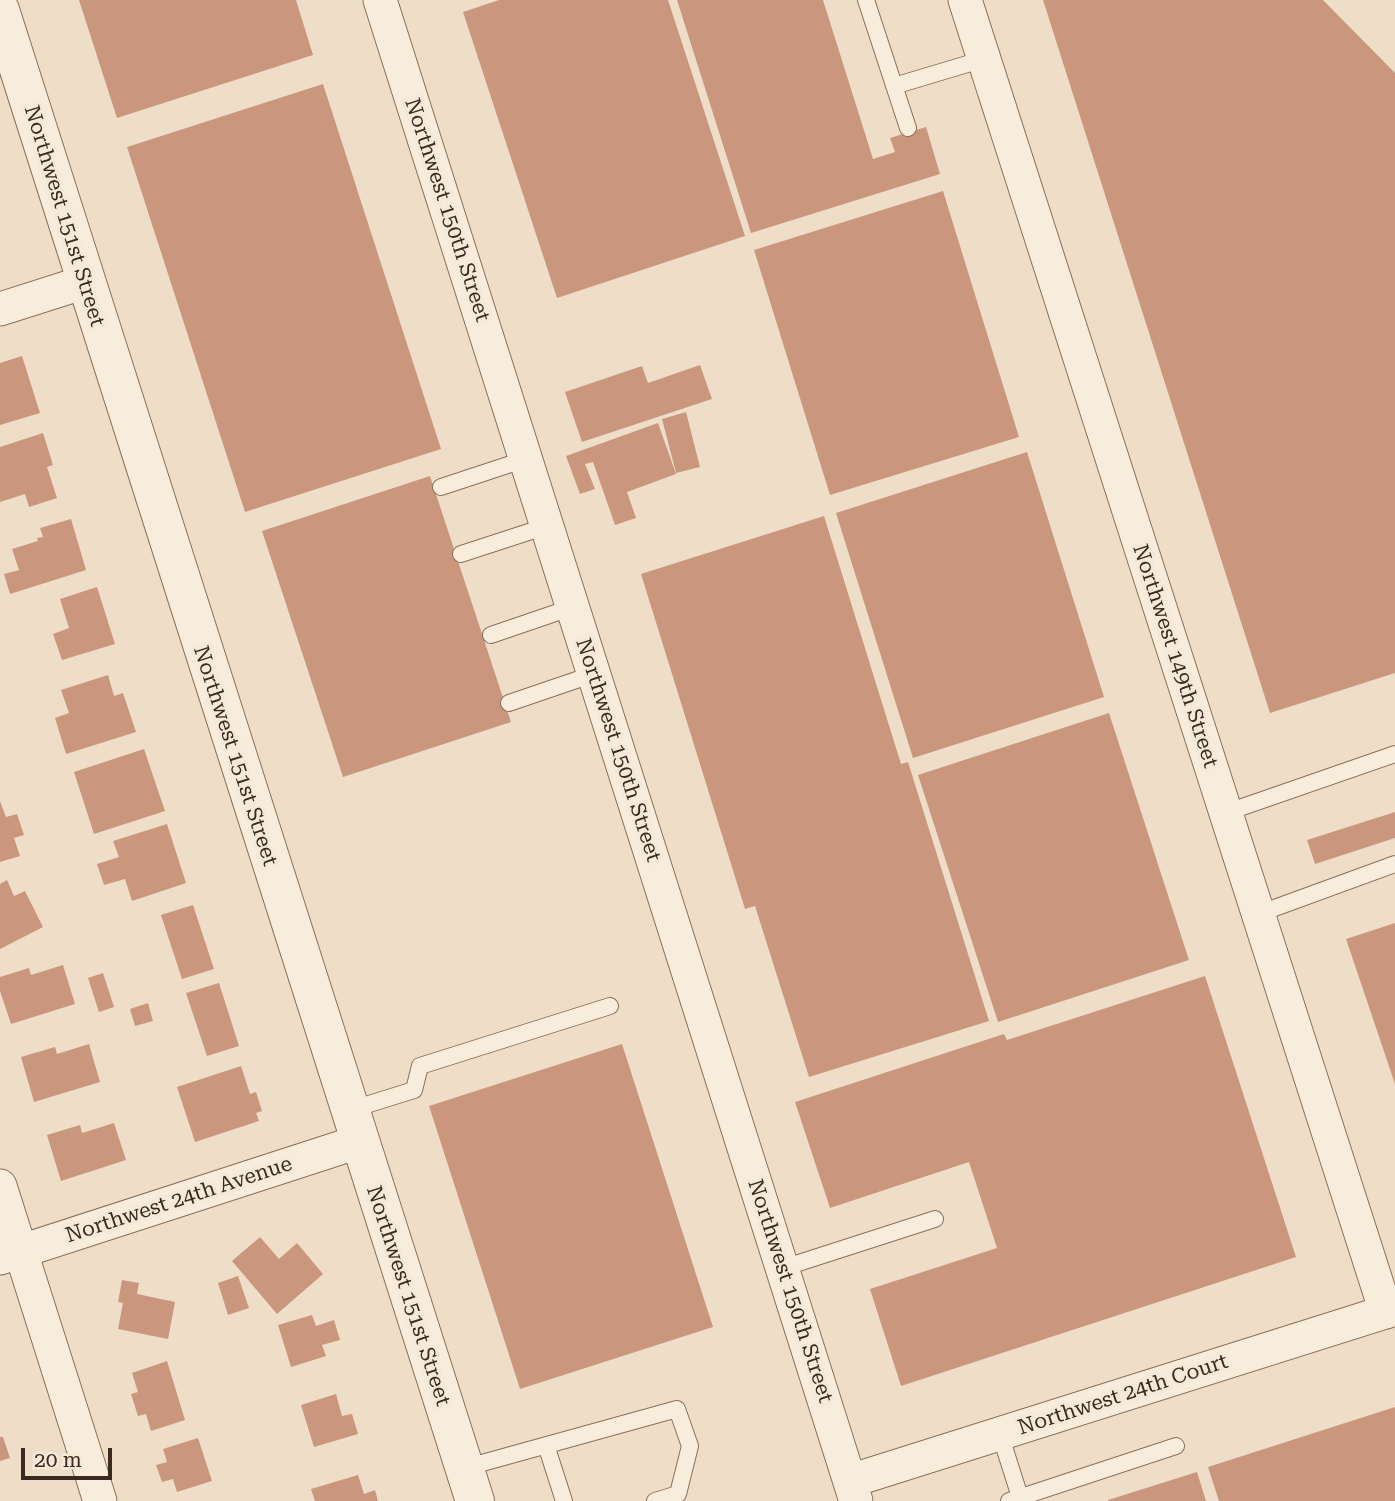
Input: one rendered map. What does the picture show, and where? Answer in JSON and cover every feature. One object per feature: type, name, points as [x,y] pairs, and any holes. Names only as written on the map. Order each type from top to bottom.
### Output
[{"type":"street","name":"Northwest 150th Street","points":[[380,0],[853,1491]]},
{"type":"street","name":"Northwest 149th Street","points":[[965,0],[1258,915],[1390,1310]]},
{"type":"street","name":"Northwest 151st Street","points":[[0,10],[469,1484]]},
{"type":"street","points":[[0,309],[85,282]]},
{"type":"street","name":"Northwest 24th Avenue","points":[[10,1254],[353,1126]]},
{"type":"street","points":[[0,1186],[10,1254],[100,1501]]},
{"type":"street","name":"Northwest 24th Court","points":[[853,1491],[1000,1434],[1390,1310]]},
{"type":"lane","points":[[866,0],[908,128]]},
{"type":"lane","points":[[894,86],[984,59]]},
{"type":"lane","points":[[441,487],[526,458]]},
{"type":"lane","points":[[461,554],[547,526]]},
{"type":"lane","points":[[491,635],[573,607]]},
{"type":"lane","points":[[509,703],[594,674]]},
{"type":"lane","points":[[1225,813],[1395,754]]},
{"type":"lane","points":[[1258,915],[1395,864]]},
{"type":"lane","points":[[353,1126],[414,1090],[420,1066],[610,1006]]},
{"type":"lane","points":[[783,1268],[935,1219]]},
{"type":"lane","points":[[469,1484],[546,1445],[677,1409],[690,1446],[678,1494],[654,1501]]},
{"type":"lane","points":[[1000,1434],[1015,1499],[1176,1446]]},
{"type":"lane","points":[[546,1445],[564,1501]]},
{"type":"building","points":[[79,0],[296,0],[313,55],[117,118]]},
{"type":"building","points":[[499,0],[668,0],[745,236],[557,298],[463,12]]},
{"type":"building","points":[[677,0],[823,0],[873,159],[895,152],[890,138],[926,127],[940,174],[751,233]]},
{"type":"building","points":[[1043,0],[1323,0],[1395,73],[1395,673],[1270,713]]},
{"type":"building","points":[[323,84],[441,449],[245,512],[127,147]]},
{"type":"building","points":[[943,191],[1019,437],[830,495],[754,250]]},
{"type":"building","points":[[22,356],[40,413],[0,425],[0,363]]},
{"type":"building","points":[[700,365],[712,399],[582,442],[565,392],[642,366],[648,383]]},
{"type":"building","points":[[686,412],[700,467],[676,473],[662,419]]},
{"type":"building","points":[[658,423],[676,474],[627,492],[636,518],[615,525],[593,462],[585,464],[595,489],[580,494],[566,456]]},
{"type":"building","points":[[43,433],[53,465],[47,467],[57,498],[29,507],[25,494],[0,502],[0,447]]},
{"type":"building","points":[[1027,452],[1104,697],[913,758],[836,513]]},
{"type":"building","points":[[430,476],[511,722],[343,777],[262,531]]},
{"type":"building","points":[[824,516],[901,764],[908,762],[989,1021],[809,1077],[755,906],[745,909],[641,574]]},
{"type":"building","points":[[71,519],[86,570],[10,594],[4,574],[19,570],[12,549],[38,541],[37,538],[43,537],[40,528]]},
{"type":"building","points":[[97,587],[115,644],[62,660],[53,634],[69,628],[60,599]]},
{"type":"building","points":[[108,675],[114,696],[123,693],[136,732],[66,754],[55,718],[69,713],[61,690]]},
{"type":"building","points":[[1109,713],[1189,960],[998,1022],[918,775]]},
{"type":"building","points":[[144,749],[165,811],[94,834],[74,772]]},
{"type":"building","points":[[0,801],[6,817],[17,814],[24,835],[14,838],[20,856],[0,862]]},
{"type":"building","points":[[1395,812],[1395,838],[1315,864],[1307,840]]},
{"type":"building","points":[[167,824],[186,883],[132,901],[125,879],[104,885],[97,864],[119,857],[113,841]]},
{"type":"building","points":[[7,880],[14,896],[25,891],[43,927],[0,949],[0,884]]},
{"type":"building","points":[[193,905],[214,969],[182,979],[161,915]]},
{"type":"building","points":[[1395,923],[1395,1084],[1346,939]]},
{"type":"building","points":[[63,965],[75,1004],[11,1024],[0,991],[0,977],[29,968],[31,975]]},
{"type":"building","points":[[103,973],[114,1007],[99,1012],[88,978]]},
{"type":"building","points":[[1205,976],[1296,1257],[901,1386],[870,1289],[997,1248],[969,1162],[830,1208],[795,1102],[1004,1034],[1007,1040]]},
{"type":"building","points":[[219,983],[239,1046],[207,1056],[186,993]]},
{"type":"building","points":[[148,1003],[153,1021],[135,1026],[130,1009]]},
{"type":"building","points":[[89,1044],[100,1082],[34,1102],[21,1057],[55,1047],[57,1054]]},
{"type":"building","points":[[622,1044],[713,1327],[520,1389],[429,1106]]},
{"type":"building","points":[[241,1066],[250,1094],[256,1092],[262,1111],[256,1113],[259,1121],[195,1142],[177,1087]]},
{"type":"building","points":[[114,1123],[126,1160],[61,1181],[47,1135],[80,1125],[82,1133]]},
{"type":"building","points":[[260,1237],[279,1259],[297,1243],[323,1274],[277,1314],[232,1261]]},
{"type":"building","points":[[238,1276],[249,1308],[228,1315],[218,1283]]},
{"type":"building","points":[[122,1280],[139,1283],[137,1294],[175,1302],[168,1339],[118,1329],[123,1303],[118,1302]]},
{"type":"building","points":[[312,1315],[316,1326],[334,1320],[340,1340],[322,1345],[326,1356],[291,1367],[278,1325]]},
{"type":"building","points":[[167,1361],[185,1420],[151,1431],[146,1414],[138,1416],[131,1394],[138,1392],[132,1373]]},
{"type":"building","points":[[336,1394],[342,1416],[352,1414],[358,1434],[314,1447],[301,1405]]},
{"type":"building","points":[[1395,1407],[1395,1501],[1219,1501],[1208,1467]]},
{"type":"building","points":[[0,1437],[3,1437],[10,1458],[0,1461]]},
{"type":"building","points":[[198,1438],[212,1481],[177,1492],[173,1479],[162,1482],[156,1465],[167,1462],[163,1449]]},
{"type":"building","points":[[1197,1472],[1206,1501],[1108,1501],[1108,1500]]},
{"type":"building","points":[[358,1475],[364,1494],[375,1490],[378,1501],[315,1501],[311,1489]]}]
